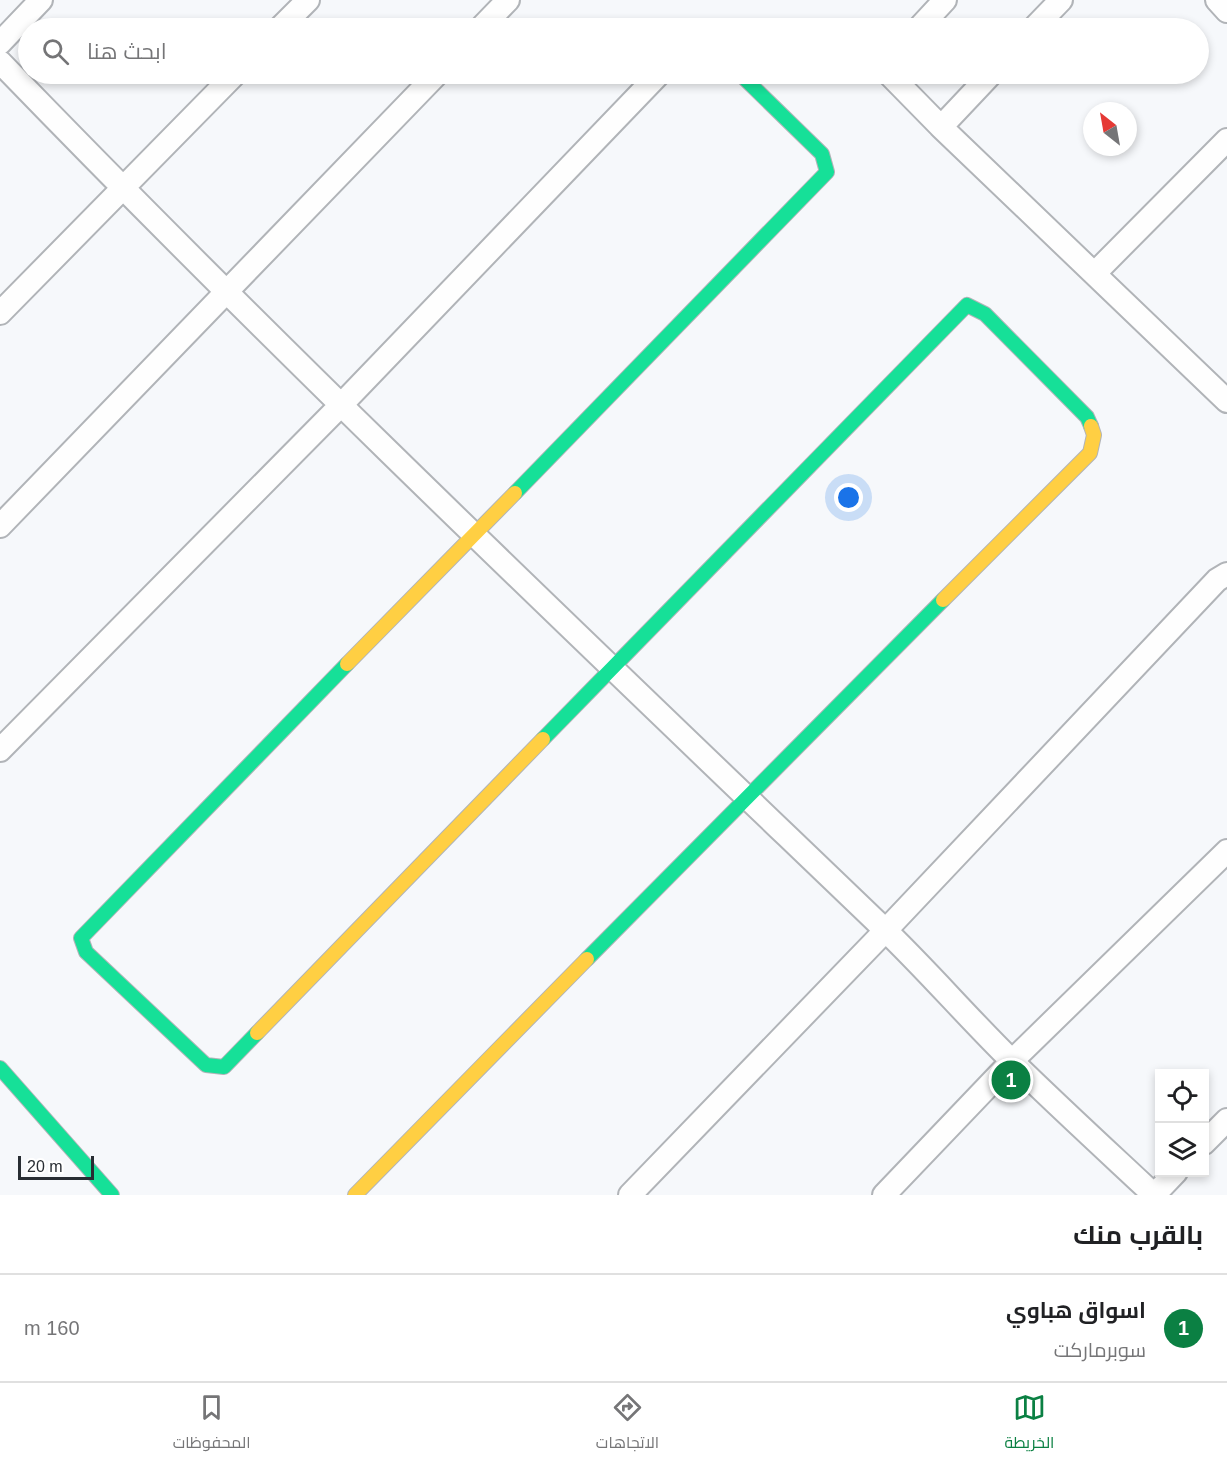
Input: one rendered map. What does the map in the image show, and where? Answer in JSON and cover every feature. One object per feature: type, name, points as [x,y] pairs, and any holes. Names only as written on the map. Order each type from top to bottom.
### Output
[{"type":"street","points":[[24,18],[41,0]]},
{"type":"street","points":[[290,18],[308,0]]},
{"type":"street","points":[[491,18],[508,0]]},
{"type":"street","points":[[928,18],[945,0]]},
{"type":"street","points":[[1044,18],[1061,0]]},
{"type":"street","points":[[1217,0],[1227,11]]},
{"type":"street","points":[[0,43],[18,24]]},
{"type":"street","points":[[0,62],[18,81]]},
{"type":"street","points":[[21,84],[121,188],[612,669],[886,930],[1012,1061],[1154,1195],[1172,1177]]},
{"type":"street","points":[[0,313],[225,84]]},
{"type":"street","points":[[0,526],[427,84]]},
{"type":"street","points":[[0,750],[342,404],[649,84]]},
{"type":"street","points":[[355,1195],[745,798],[1090,453],[1094,435],[1087,417],[985,314],[967,305],[224,1067],[206,1065],[86,952],[81,938],[827,172],[822,154],[750,84]]},
{"type":"street","points":[[899,84],[1227,401]]},
{"type":"street","points":[[941,127],[982,84]]},
{"type":"street","points":[[1095,273],[1227,140]]},
{"type":"street","points":[[630,1195],[886,930],[1217,580],[1227,574]]},
{"type":"street","points":[[884,1195],[1012,1061],[1227,850]]},
{"type":"street","points":[[0,1068],[112,1195]]},
{"type":"street","points":[[1209,1138],[1227,1120]]},
{"type":"traffic: fast","points":[[515,493],[827,172],[822,154],[750,84]]},
{"type":"traffic: fast","points":[[543,739],[967,305],[985,314],[1087,417],[1091,426]]},
{"type":"traffic: fast","points":[[587,959],[943,600]]},
{"type":"traffic: fast","points":[[257,1033],[224,1067],[206,1065],[86,952],[81,938],[347,664]]},
{"type":"traffic: fast","points":[[0,1068],[112,1195]]},
{"type":"traffic: slow","points":[[943,600],[1090,453],[1094,435],[1091,426]]},
{"type":"traffic: slow","points":[[347,664],[515,493]]},
{"type":"traffic: slow","points":[[257,1033],[543,739]]},
{"type":"traffic: slow","points":[[355,1195],[587,959]]},
{"type":"place","name":"اسواق هباوي","points":[[1011,1080]]}]
